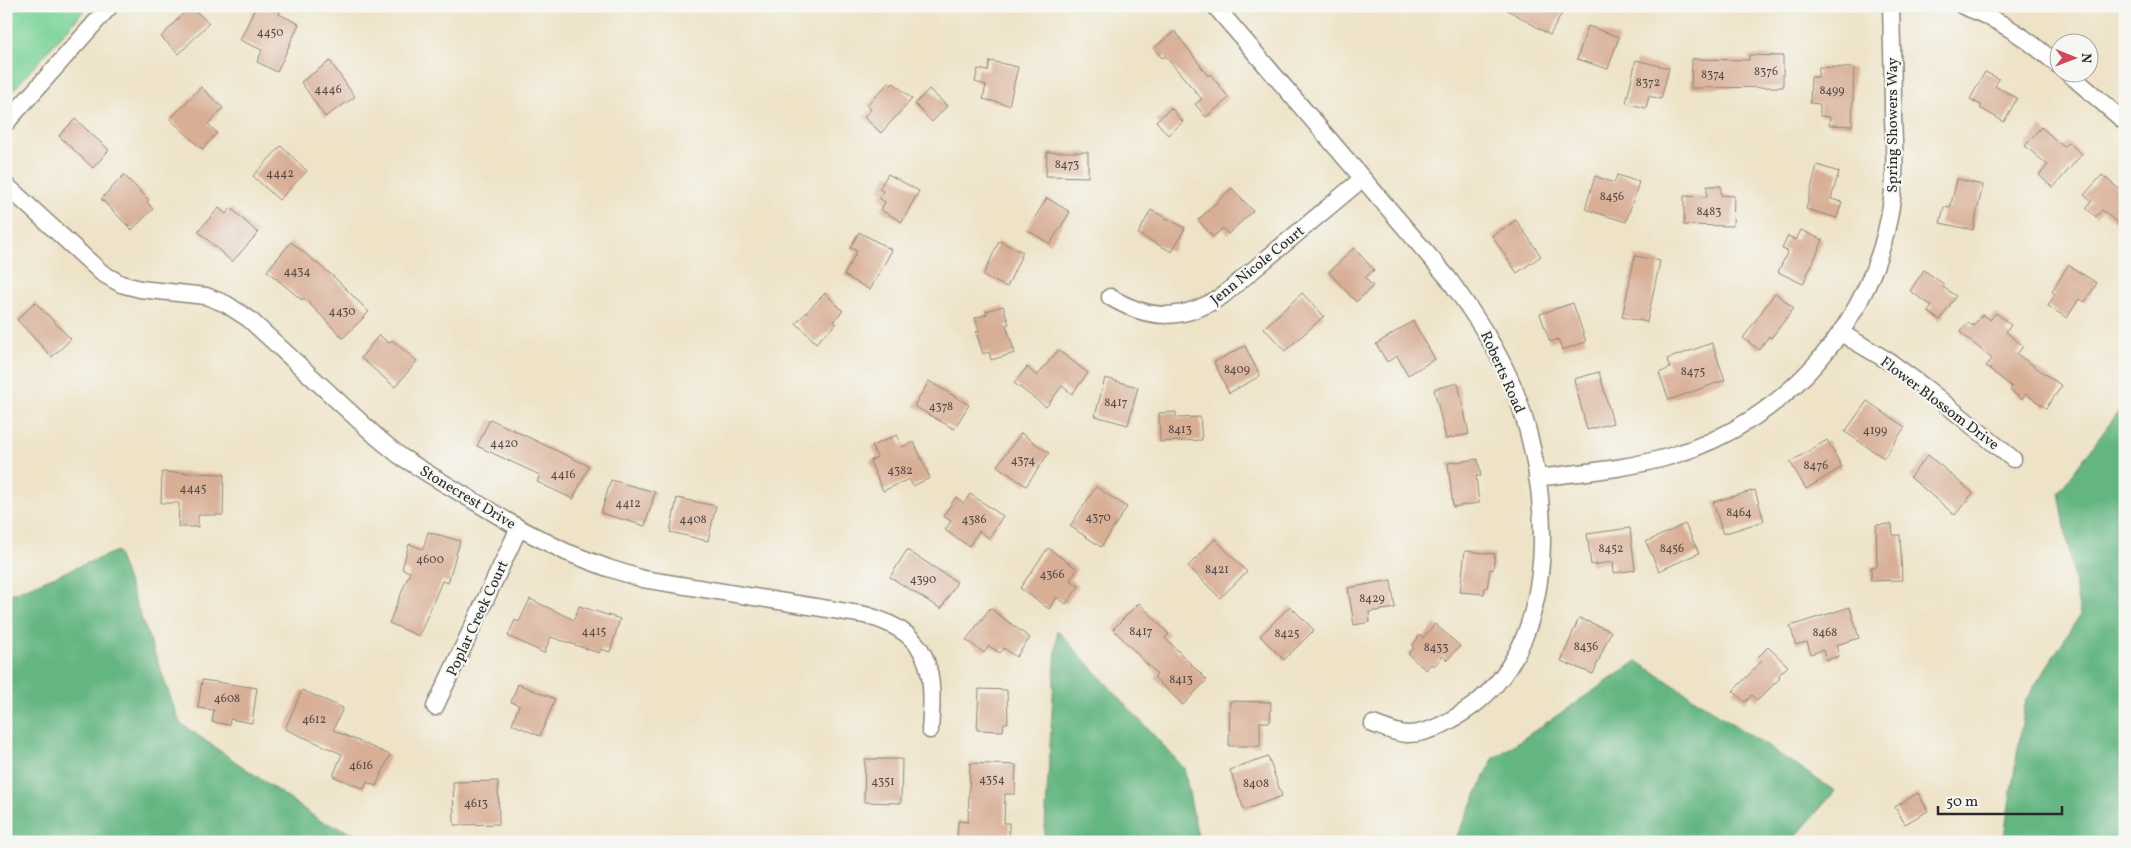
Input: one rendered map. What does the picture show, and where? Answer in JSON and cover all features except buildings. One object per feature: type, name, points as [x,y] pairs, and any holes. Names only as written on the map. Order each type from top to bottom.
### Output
[{"type":"street","points":[[6,123],[110,6]]},
{"type":"street","name":"Roberts Road","points":[[1215,6],[1448,278],[1480,322],[1515,392],[1529,435],[1537,478],[1541,519],[1540,558],[1537,595],[1530,623],[1521,645],[1503,674],[1481,699],[1462,714],[1440,726],[1419,733],[1406,734],[1373,724]]},
{"type":"street","name":"Spring Showers Way","points":[[1537,478],[1636,465],[1672,456],[1706,443],[1741,426],[1794,387],[1818,363],[1842,333],[1877,261],[1892,199],[1894,169],[1891,6]]},
{"type":"street","points":[[1963,6],[1988,15],[2011,28],[2048,58]]},
{"type":"street","points":[[2079,82],[2125,122]]},
{"type":"street","name":"Jenn Nicole Court","points":[[1110,297],[1129,309],[1159,315],[1204,308],[1222,296],[1362,179]]},
{"type":"street","name":"Stonecrest Drive","points":[[6,186],[102,273],[121,284],[140,289],[206,296],[226,304],[249,319],[400,456],[519,528],[566,552],[643,579],[865,614],[884,620],[903,630],[918,645],[932,677],[933,696],[930,730]]},
{"type":"street","name":"Flower Blossom Drive","points":[[1842,333],[1890,362],[1927,389],[2013,459]]},
{"type":"street","name":"Poplar Creek Court","points":[[435,707],[519,528]]},
{"type":"green space","points":[[6,6],[88,6],[6,98]]},
{"type":"green space","points":[[2125,403],[2125,842],[2003,842],[2026,699],[2080,615],[2059,492]]},
{"type":"green space","points":[[117,551],[180,723],[321,821],[377,842],[6,842],[6,596]]},
{"type":"green space","points":[[1057,630],[1184,768],[1199,842],[1044,842]]},
{"type":"green space","points":[[1637,661],[1835,791],[1791,842],[1454,842],[1493,759]]}]
